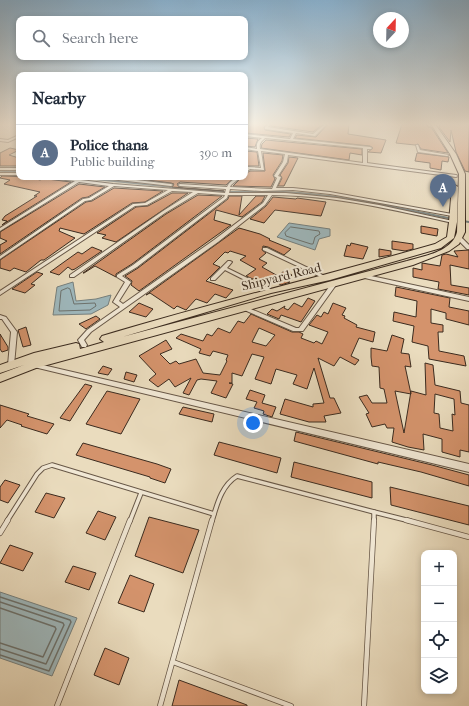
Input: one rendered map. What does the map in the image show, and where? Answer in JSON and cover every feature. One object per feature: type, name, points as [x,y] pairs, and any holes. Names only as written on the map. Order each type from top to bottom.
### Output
[{"type":"main road","name":"Shipyard Road","points":[[0,369],[34,357],[84,345],[270,291],[330,281],[438,246],[450,238],[453,222],[452,215],[456,176],[448,157]]},
{"type":"main road","points":[[0,378],[34,365],[244,308],[330,281],[362,276],[439,253],[455,245],[460,235],[462,174],[454,157]]},
{"type":"street","points":[[248,170],[263,169],[260,157]]},
{"type":"street","points":[[84,345],[81,340],[83,337],[123,306],[216,241],[264,204],[272,192],[279,177],[276,176],[285,162],[286,157]]},
{"type":"street","points":[[313,157],[456,176]]},
{"type":"street","points":[[365,157],[365,163]]},
{"type":"street","points":[[0,169],[16,169]]},
{"type":"street","points":[[0,174],[16,174]]},
{"type":"street","points":[[0,230],[72,184],[81,180],[198,191],[272,192],[338,199],[453,222]]},
{"type":"street","points":[[130,180],[228,191]]},
{"type":"street","points":[[123,306],[116,302],[128,282],[119,276],[226,197],[229,185],[235,180]]},
{"type":"street","points":[[0,258],[84,200],[90,199],[113,184]]},
{"type":"street","points":[[0,294],[136,204],[146,204],[173,189]]},
{"type":"street","points":[[272,192],[293,189],[330,193],[452,215]]},
{"type":"street","points":[[72,276],[164,212],[198,191]]},
{"type":"street","points":[[460,235],[469,248]]},
{"type":"street","points":[[244,308],[295,330],[301,330],[330,281],[265,249]]},
{"type":"street","points":[[213,279],[230,262]]},
{"type":"street","points":[[224,268],[270,291]]},
{"type":"street","points":[[362,276],[469,299]]},
{"type":"street","points":[[0,317],[4,318],[14,332],[11,365]]},
{"type":"street","points":[[34,365],[57,372],[469,468]]},
{"type":"lane","points":[[0,533],[38,474],[43,468],[52,465],[214,514]]},
{"type":"lane","points":[[160,706],[214,514],[223,490],[229,480],[237,476],[469,537]]},
{"type":"lane","points":[[57,706],[141,493]]},
{"type":"lane","points":[[364,706],[374,512]]},
{"type":"lane","points":[[173,662],[291,706]]},
{"type":"water","points":[[289,223],[330,229],[330,236],[319,239],[315,250],[277,237]]},
{"type":"water","points":[[73,282],[76,301],[96,299],[111,295],[108,305],[91,314],[53,315],[57,287]]},
{"type":"water","points":[[0,592],[77,618],[52,676],[0,658]]},
{"type":"building","points":[[0,157],[16,157],[16,166],[0,166]]},
{"type":"building","points":[[248,157],[258,157],[259,166],[248,166]]},
{"type":"building","points":[[263,157],[283,157],[282,161],[273,175],[275,179],[271,187],[233,186],[239,180],[248,180],[248,172],[250,171],[265,171]]},
{"type":"building","points":[[289,157],[298,158],[284,186],[278,186],[282,178],[280,175],[288,163]]},
{"type":"building","points":[[327,157],[349,157],[349,160]]},
{"type":"building","points":[[416,157],[449,157],[448,162],[442,161],[441,170],[430,168],[430,163],[415,161]]},
{"type":"building","points":[[458,157],[469,157],[469,172],[465,171]]},
{"type":"building","points":[[2,176],[16,177],[16,180],[55,180],[71,182],[2,225],[7,221],[2,220],[5,216],[37,196],[34,196],[40,192],[4,184],[10,180],[0,178]]},
{"type":"building","points":[[147,180],[232,180],[226,185],[180,182],[177,184],[180,188],[172,187],[174,184]]},
{"type":"building","points":[[79,184],[105,187],[88,197],[82,198],[0,254],[0,245],[7,241],[0,238],[0,232]]},
{"type":"building","points":[[114,188],[163,191],[145,202],[132,203],[84,234],[60,228],[59,231],[75,238],[44,260],[41,260],[26,272],[14,268],[10,271],[0,268],[0,260],[86,202],[92,201]]},
{"type":"building","points":[[172,193],[188,193],[116,242],[102,238],[106,235],[97,233],[136,207],[148,206]]},
{"type":"building","points":[[198,195],[222,196],[132,264],[116,274],[116,277],[95,266],[83,273],[166,214]]},
{"type":"building","points":[[229,196],[242,196],[239,215],[256,196],[265,196],[262,202],[242,217],[216,210],[214,220],[231,225],[139,291],[131,285],[132,281],[125,276],[138,268],[228,199]]},
{"type":"building","points":[[273,197],[297,198],[326,202],[321,216],[275,210],[264,223],[250,219],[266,206]]},
{"type":"building","points":[[421,226],[438,229],[437,236],[421,233]]},
{"type":"building","points":[[239,228],[260,234],[270,239],[269,240],[291,249],[284,255],[263,246],[262,250],[266,253],[259,259],[267,263],[262,267],[278,276],[284,271],[292,275],[286,280],[290,282],[281,285],[274,281],[269,285],[246,276],[256,269],[240,260],[246,256],[230,251],[228,253],[225,252],[213,264],[220,267],[206,281],[233,290],[226,298],[215,294],[207,303],[196,299],[186,310],[177,306],[174,309],[150,293],[146,295]]},
{"type":"building","points":[[392,241],[413,244],[413,249],[405,251],[392,249]]},
{"type":"building","points":[[351,243],[368,247],[363,259],[344,256],[347,245],[350,246]]},
{"type":"building","points":[[92,247],[102,251],[75,269],[72,270],[68,267],[59,275],[50,272],[78,252],[82,254]]},
{"type":"building","points":[[379,249],[391,251],[391,255],[379,257]]},
{"type":"building","points":[[469,250],[469,269],[450,265],[451,285],[469,288],[469,295],[438,289],[439,282],[413,277],[413,268],[422,270],[422,263],[440,266],[442,255],[446,254],[458,257],[454,251]]},
{"type":"building","points":[[37,272],[43,274],[31,284],[35,285],[25,293],[12,289]]},
{"type":"building","points":[[396,287],[450,298],[449,307],[469,311],[469,325],[446,319],[446,313],[431,309],[431,323],[443,325],[443,332],[438,332],[439,351],[464,356],[466,366],[429,359],[428,346],[412,342],[414,326],[393,321],[394,312],[416,317],[417,301],[395,296]]},
{"type":"building","points":[[308,298],[315,301],[301,322],[281,315],[279,319],[267,314],[272,309],[277,311],[285,306],[284,308],[288,310],[294,303],[302,307]]},
{"type":"building","points":[[139,303],[153,309],[146,317],[129,312]]},
{"type":"building","points":[[333,303],[346,308],[342,315],[345,316],[344,318],[357,325],[356,327],[375,332],[373,342],[359,338],[351,356],[359,360],[355,365],[340,357],[334,366],[318,358],[330,398],[334,398],[341,413],[324,416],[326,422],[309,422],[280,414],[285,399],[313,407],[313,404],[324,403],[314,368],[307,389],[293,384],[297,375],[276,369],[271,384],[255,379],[264,357],[252,354],[242,376],[232,373],[232,383],[229,383],[233,384],[226,398],[211,393],[217,381],[197,380],[189,395],[183,393],[191,378],[175,387],[169,379],[158,387],[149,380],[156,374],[139,356],[166,340],[172,349],[160,354],[170,364],[176,361],[179,364],[196,359],[203,373],[220,375],[227,361],[228,355],[213,351],[210,356],[199,353],[201,349],[176,338],[181,334],[203,341],[207,334],[212,336],[218,328],[230,333],[238,321],[244,323],[251,314],[292,332],[299,332],[303,334],[301,338],[314,343],[316,341],[322,344],[328,332],[309,325],[317,315],[321,317],[324,312],[328,314]],"holes":[[[259,328],[275,335],[266,346],[252,342]]]},
{"type":"building","points":[[96,316],[100,319],[86,329],[79,324]]},
{"type":"building","points":[[26,327],[31,345],[23,347],[18,330]]},
{"type":"building","points":[[0,334],[8,347],[8,350],[2,352],[0,349]]},
{"type":"building","points":[[392,335],[404,339],[401,353],[409,354],[411,367],[405,366],[411,393],[411,391],[426,395],[425,363],[433,365],[435,385],[460,391],[461,403],[469,405],[469,452],[460,450],[460,457],[442,452],[442,439],[423,434],[424,450],[408,447],[392,442],[394,428],[387,428],[385,424],[372,427],[366,414],[369,413],[359,397],[367,395],[372,403],[387,403],[384,389],[380,388],[379,367],[372,366],[371,348],[387,351]],"holes":[[[395,391],[411,394],[404,433]],[[435,394],[454,399],[455,415],[452,414],[453,431],[440,428],[439,414],[434,413]]]},
{"type":"building","points":[[103,366],[112,369],[108,375],[98,373]]},
{"type":"building","points":[[126,372],[137,375],[134,382],[124,379]]},
{"type":"building","points":[[85,384],[92,386],[70,421],[60,418]]},
{"type":"building","points":[[250,390],[265,395],[262,403],[276,407],[272,417],[263,414],[264,411],[254,408],[257,402],[246,399]]},
{"type":"building","points":[[107,391],[140,399],[121,434],[86,424]]},
{"type":"building","points":[[0,405],[29,414],[27,416],[54,424],[47,434],[7,420],[0,428]]},
{"type":"building","points":[[183,407],[214,414],[212,422],[179,414]]},
{"type":"building","points":[[296,432],[469,475],[469,486],[421,472],[378,462],[378,464],[294,441]]},
{"type":"building","points":[[219,442],[281,458],[277,473],[214,455]]},
{"type":"building","points":[[83,443],[171,469],[165,483],[150,477],[76,455]]},
{"type":"building","points":[[294,462],[372,482],[372,498],[291,477]]},
{"type":"building","points":[[5,480],[20,485],[8,503],[0,500],[0,487]]},
{"type":"building","points":[[390,487],[469,506],[469,525],[391,505]]},
{"type":"building","points":[[46,493],[65,498],[54,518],[35,512]]},
{"type":"building","points":[[98,511],[116,517],[105,540],[86,533]]},
{"type":"building","points":[[149,517],[199,530],[183,573],[135,556]]},
{"type":"building","points":[[10,545],[33,553],[23,571],[0,563]]},
{"type":"building","points":[[73,566],[96,573],[89,590],[65,582]]},
{"type":"building","points":[[130,575],[154,584],[144,612],[118,603]]},
{"type":"building","points":[[105,648],[129,658],[119,685],[94,675]]},
{"type":"building","points":[[179,680],[247,705],[247,706],[172,706]]},
{"type":"waterway","points":[[0,171],[16,172]]},
{"type":"waterway","points":[[102,180],[171,187]]},
{"type":"waterway","points":[[171,187],[182,188]]},
{"type":"waterway","points":[[171,187],[180,188]]},
{"type":"waterway","points":[[189,189],[225,192]]},
{"type":"waterway","points":[[230,192],[283,192],[337,197],[448,218]]},
{"type":"waterway","points":[[463,221],[469,222]]},
{"type":"place","name":"Police thana","points":[[443,207]]}]
